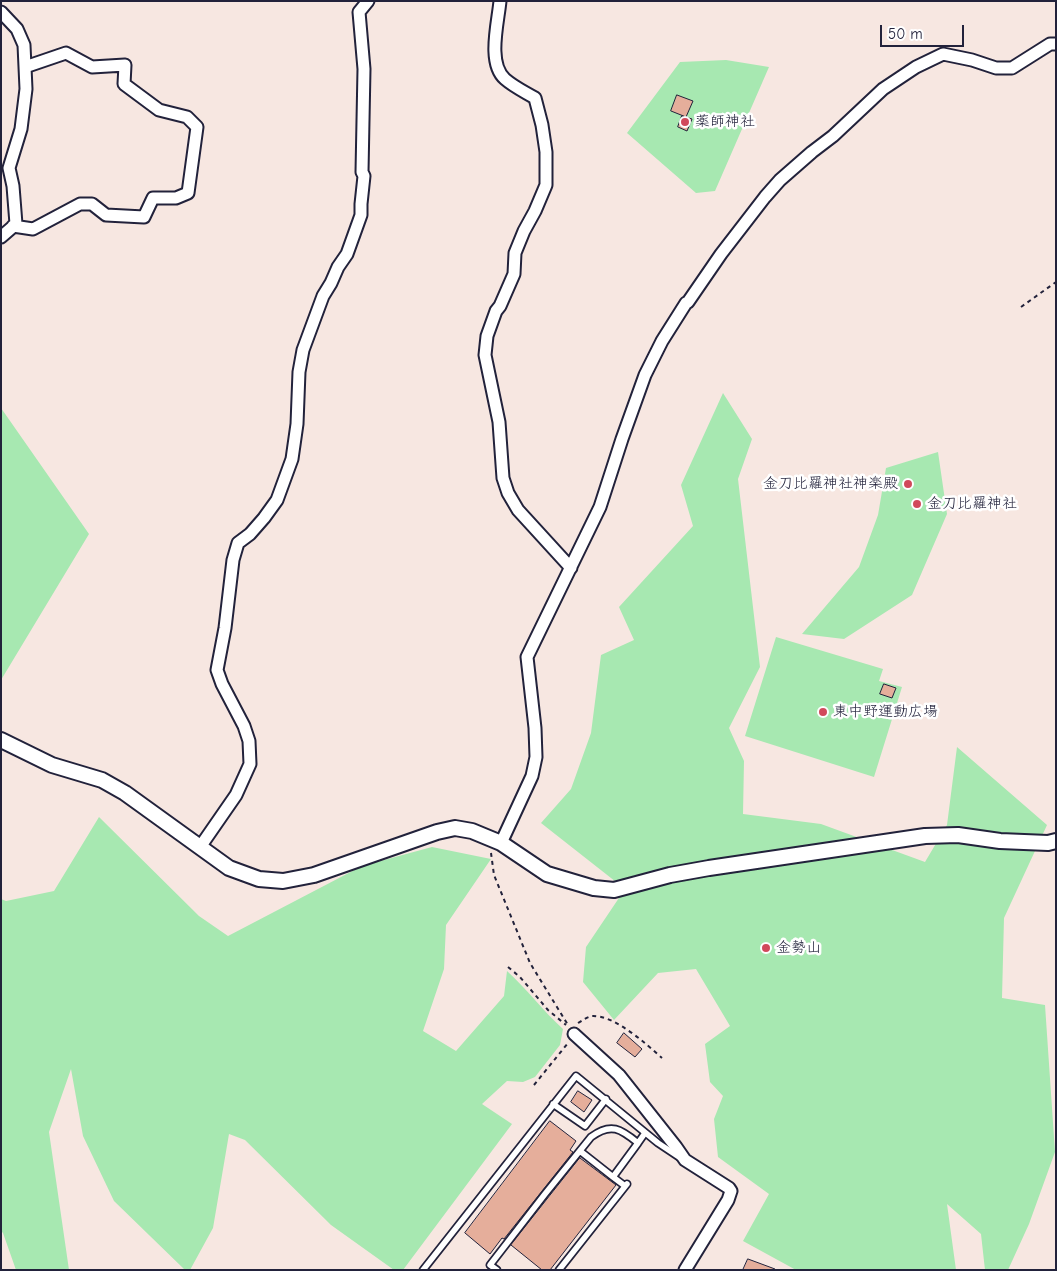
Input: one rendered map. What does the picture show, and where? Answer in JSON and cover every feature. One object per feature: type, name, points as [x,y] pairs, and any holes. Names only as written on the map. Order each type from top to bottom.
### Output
[{"type":"street","points":[[200,847],[236,795],[250,764],[249,741],[244,726],[222,684],[217,670],[225,628],[233,560],[238,543],[250,534],[276,500],[292,460],[297,424],[299,372],[303,350],[323,296],[347,254],[361,215],[364,176],[362,172],[364,69],[358,12],[368,1]]},
{"type":"street","points":[[500,1],[494,46],[496,63],[502,76],[507,81],[535,98],[546,152],[546,185],[524,231],[516,253],[514,274],[486,336],[485,355],[499,422],[503,478],[508,493],[518,510],[571,568]]},
{"type":"street","points":[[1,12],[17,29],[24,46],[26,89],[21,130],[9,168],[14,186],[16,224],[1,237]]},
{"type":"street","points":[[495,841],[532,776],[536,757],[527,658],[600,507],[645,375],[662,340],[720,254],[780,180],[833,136],[883,89],[916,67],[942,54],[972,60],[996,68],[1012,68],[1050,44],[1056,44]]},
{"type":"street","points":[[13,226],[32,229],[80,204],[92,204],[106,215],[144,217],[153,198],[176,198],[188,193],[197,127],[187,117],[159,110],[124,84],[125,65],[92,67],[66,53],[25,67]]},
{"type":"street","points":[[1,740],[52,765],[102,780],[125,792],[229,868],[259,879],[282,881],[314,875],[437,832],[455,828],[472,831],[495,841],[547,874],[594,888],[614,890],[670,875],[709,868],[925,836],[958,835],[1000,841],[1048,843],[1056,841]]},
{"type":"street","points":[[573,1032],[619,1075],[685,1160],[731,1191],[728,1200],[685,1270]]},
{"type":"lane","points":[[423,1270],[576,1076],[660,1145],[685,1160]]},
{"type":"lane","points":[[553,1104],[585,1126],[606,1099]]},
{"type":"lane","points":[[496,1270],[490,1265],[591,1137],[598,1132],[617,1129],[625,1132],[638,1143]]},
{"type":"lane","points":[[613,1177],[645,1133]]},
{"type":"lane","points":[[560,1270],[626,1185],[580,1151]]},
{"type":"path","points":[[1021,307],[1056,282]]},
{"type":"path","points":[[495,841],[494,875],[530,963],[573,1032]]},
{"type":"path","points":[[508,967],[520,977],[548,1010],[573,1032]]},
{"type":"path","points":[[534,1085],[565,1047],[579,1023],[590,1016],[618,1024],[662,1058]]},
{"type":"green space","points":[[726,60],[769,67],[715,191],[696,193],[627,133],[680,62]]},
{"type":"green space","points":[[723,393],[752,439],[738,479],[760,667],[729,728],[744,761],[743,814],[821,824],[925,862],[947,825],[957,747],[1047,825],[1004,918],[1002,998],[1045,1005],[1055,1152],[1029,1224],[1008,1270],[985,1270],[981,1234],[947,1204],[956,1270],[796,1270],[743,1241],[769,1194],[718,1157],[714,1119],[723,1096],[710,1082],[705,1044],[730,1026],[696,969],[658,973],[614,1020],[583,982],[586,947],[625,889],[541,823],[571,789],[591,733],[601,655],[634,640],[619,607],[693,526],[681,485]]},
{"type":"green space","points":[[1,408],[89,534],[1,680]]},
{"type":"green space","points":[[938,452],[947,514],[912,595],[844,639],[802,634],[859,567],[878,515],[886,468]]},
{"type":"green space","name":"東中野運動広場","points":[[776,637],[883,669],[879,681],[902,687],[874,777],[745,736]]},
{"type":"green space","points":[[99,817],[199,916],[228,936],[362,866],[432,847],[491,859],[446,925],[444,969],[423,1031],[456,1051],[504,996],[507,971],[563,1029],[560,1045],[535,1077],[523,1082],[507,1081],[482,1104],[512,1124],[403,1270],[394,1270],[331,1225],[245,1140],[229,1134],[213,1228],[190,1270],[185,1270],[114,1201],[83,1136],[71,1069],[49,1132],[69,1270],[16,1270],[1,1231],[1,899],[6,901],[54,891]]},
{"type":"building","points":[[677,95],[693,101],[686,117],[671,111]]},
{"type":"building","name":"薬師神社","points":[[682,116],[692,119],[687,131],[678,127]]},
{"type":"building","points":[[884,684],[896,688],[892,698],[880,694]]},
{"type":"building","points":[[624,1033],[642,1049],[635,1057],[617,1043]]},
{"type":"building","points":[[578,1091],[592,1100],[584,1112],[571,1102]]},
{"type":"building","points":[[550,1121],[576,1141],[570,1150],[573,1152],[490,1254],[465,1233]]},
{"type":"building","points":[[580,1158],[616,1185],[550,1270],[542,1270],[511,1245]]},
{"type":"building","points":[[748,1259],[775,1269],[775,1270],[743,1270]]},
{"type":"place","name":"薬師神社","points":[[685,122]]},
{"type":"place","name":"金刀比羅神社神楽殿","points":[[908,484]]},
{"type":"place","name":"金刀比羅神社","points":[[917,504]]},
{"type":"place","name":"東中野運動広場","points":[[823,712]]},
{"type":"place","name":"金勢山","points":[[766,948]]}]
